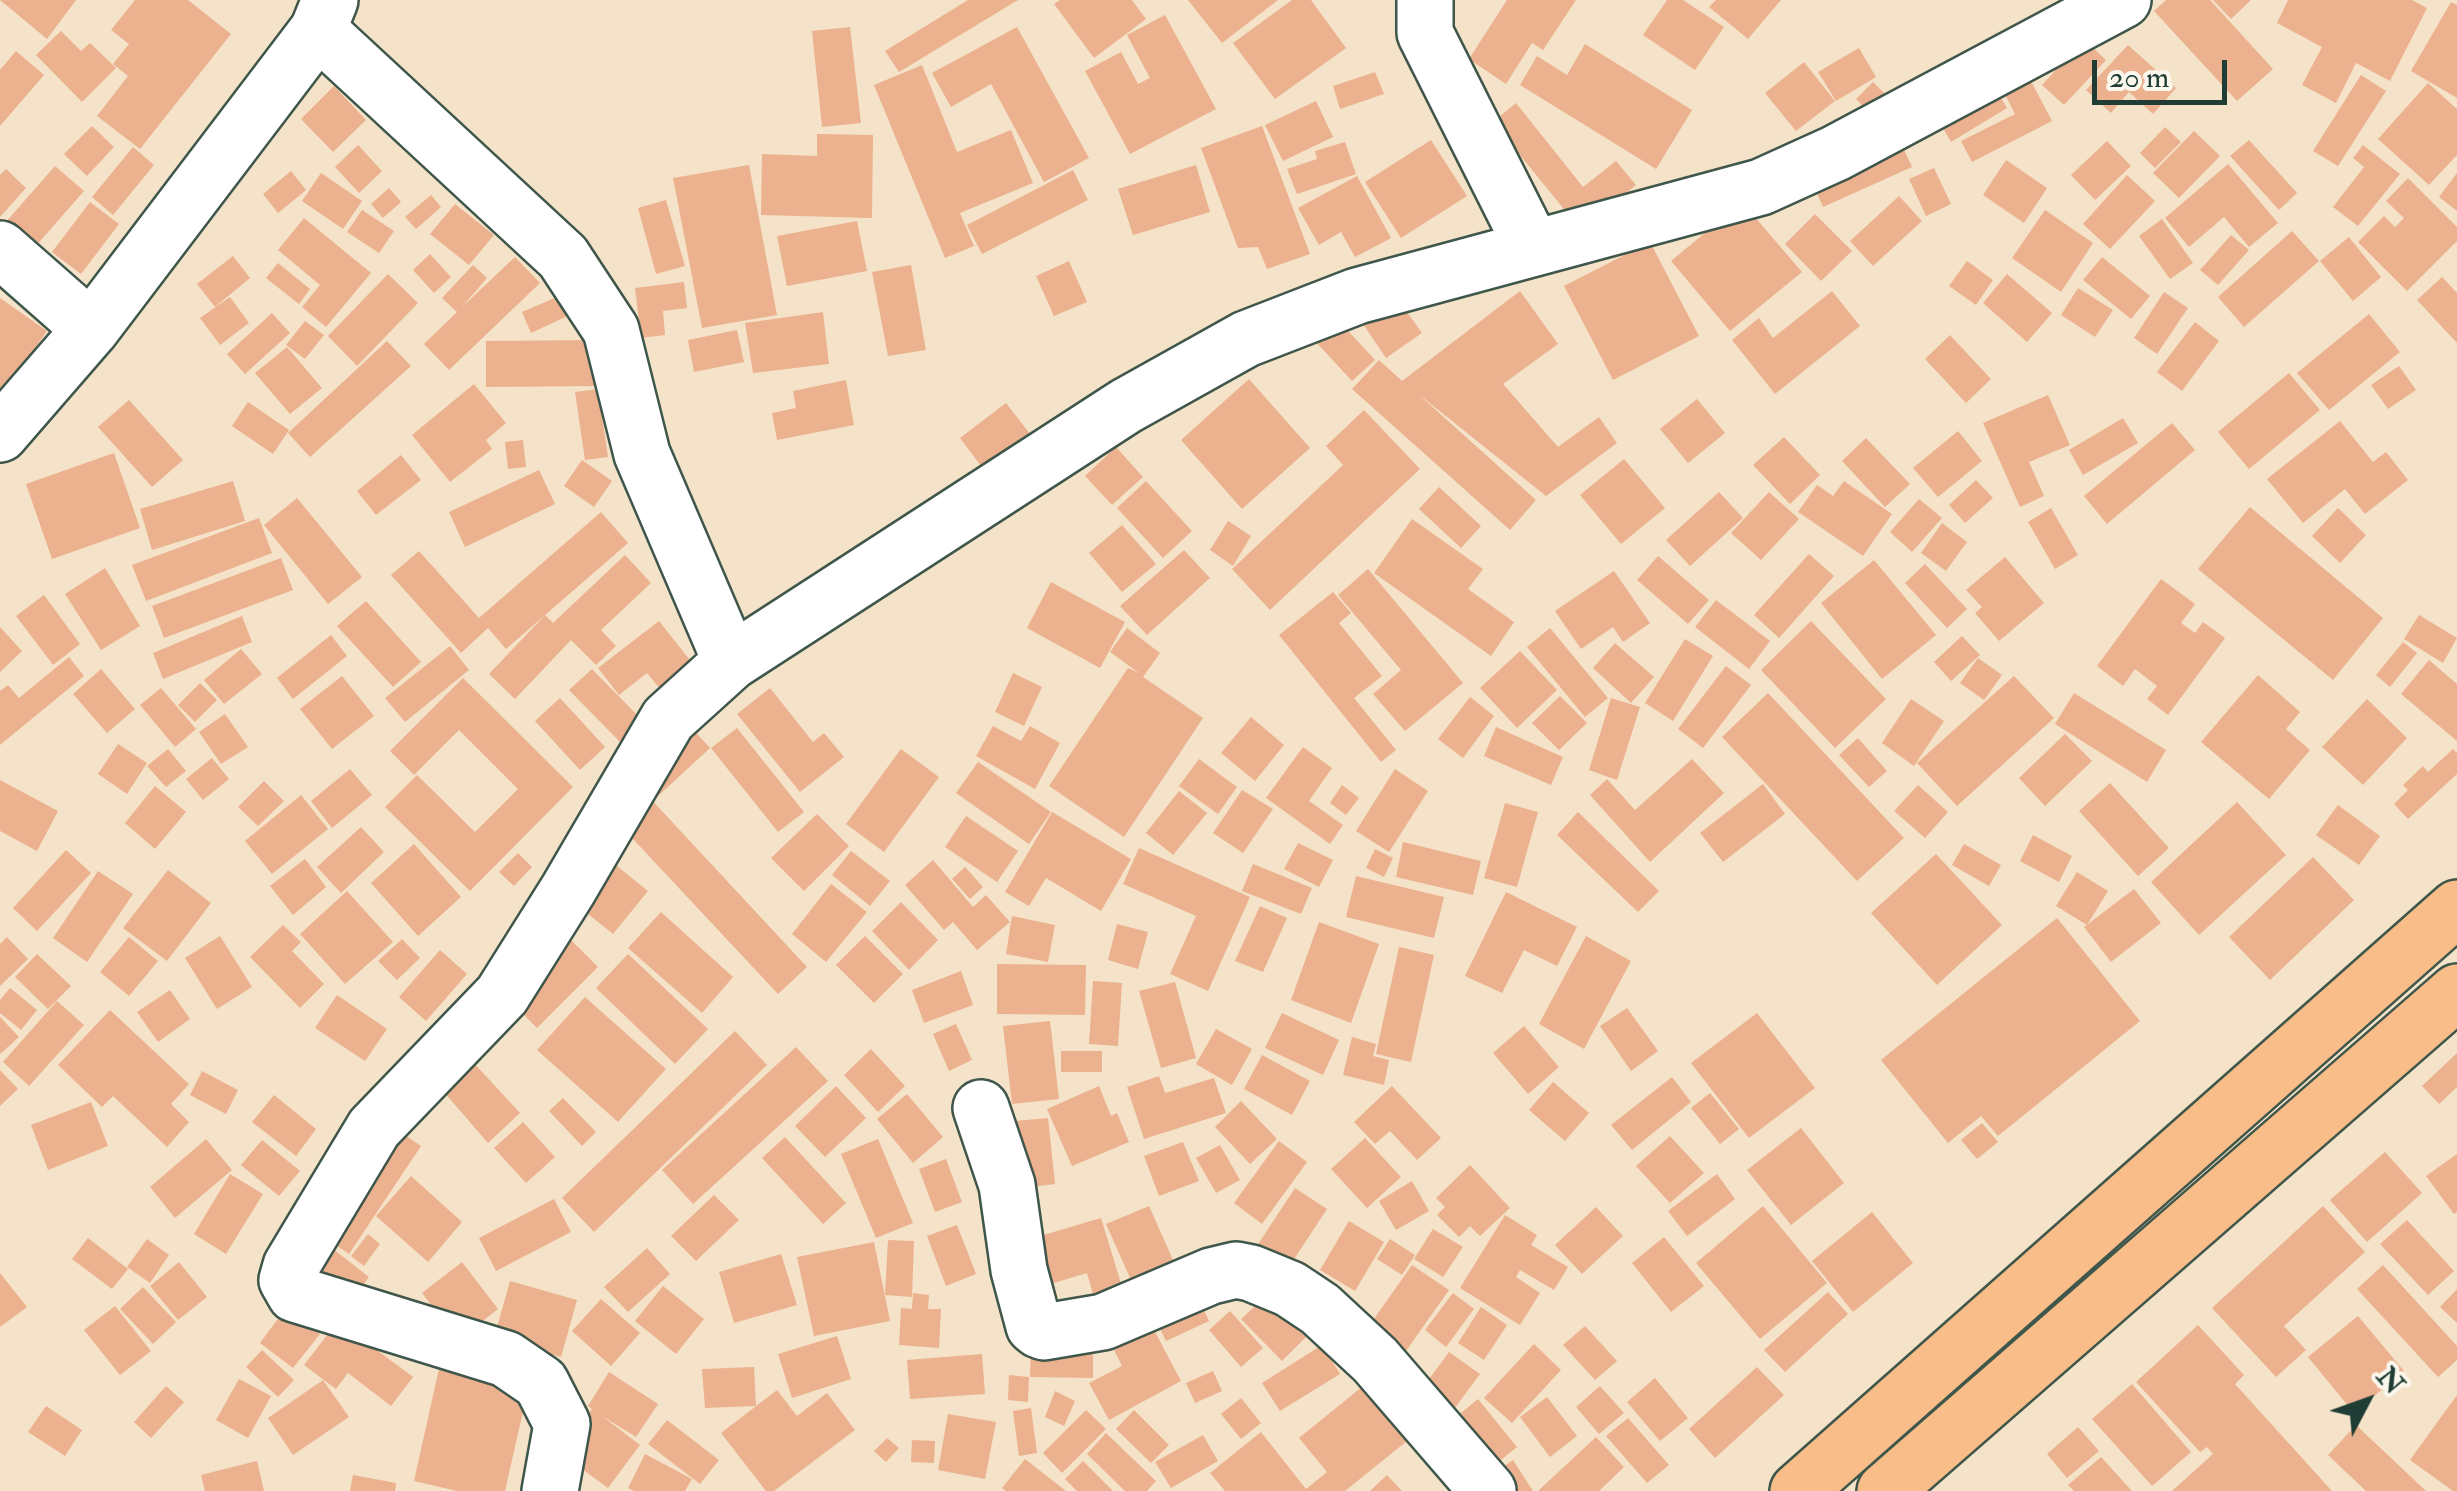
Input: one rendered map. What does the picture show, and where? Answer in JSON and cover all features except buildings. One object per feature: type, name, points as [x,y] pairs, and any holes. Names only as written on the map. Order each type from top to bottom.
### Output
[{"type":"main road","points":[[1798,1491],[2457,908]]},
{"type":"main road","points":[[1885,1491],[2457,992]]},
{"type":"street","points":[[1425,0],[1425,33],[1533,248]]},
{"type":"street","points":[[550,1491],[562,1424],[541,1383],[506,1360],[295,1294],[287,1280],[291,1266],[374,1128],[502,995],[668,719],[731,662],[1126,406],[1246,339],[1356,296],[1761,186],[1836,154],[2123,0]]},
{"type":"street","points":[[0,434],[91,329],[324,15],[563,257],[611,330],[642,454],[731,662]]},
{"type":"street","points":[[0,249],[91,329]]},
{"type":"street","points":[[981,1108],[1007,1184],[1019,1270],[1034,1326],[1039,1330],[1103,1322],[1211,1276],[1236,1270],[1251,1273],[1290,1289],[1334,1322],[1375,1360],[1488,1491]]}]
